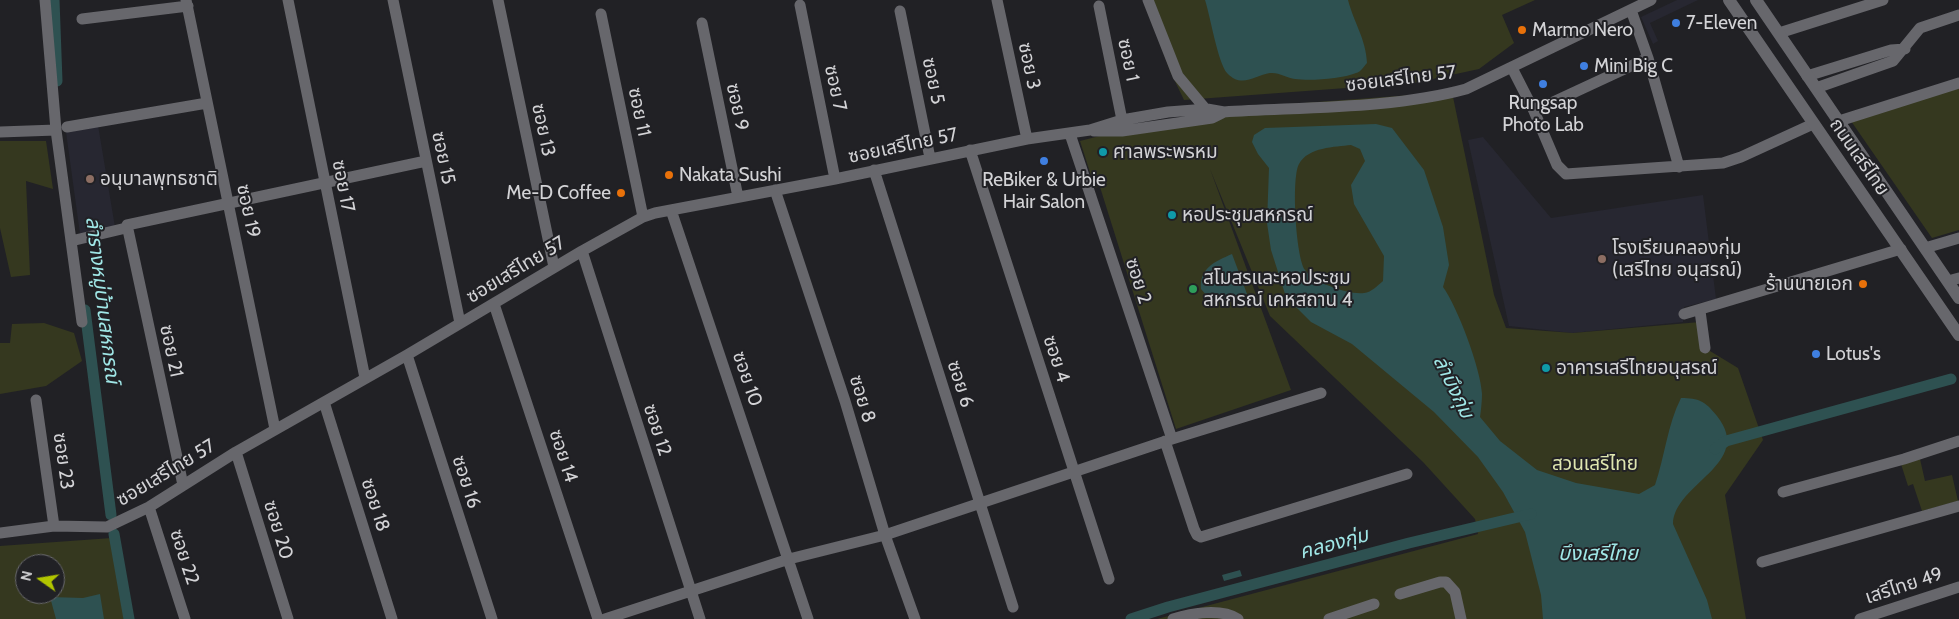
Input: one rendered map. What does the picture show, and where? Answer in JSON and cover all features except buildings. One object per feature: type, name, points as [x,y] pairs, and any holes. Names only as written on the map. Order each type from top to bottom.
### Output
[{"type":"main road","name":"ถนนเสรีไทย","points":[[1729,0],[1959,335]]},
{"type":"main road","name":"ถนนเสรีไทย","points":[[1756,0],[1925,248],[1953,280],[1959,298]]},
{"type":"street","points":[[45,0],[76,240],[82,322]]},
{"type":"street","name":"ซอย 17","points":[[288,0],[365,378]]},
{"type":"street","name":"ซอย 15","points":[[393,0],[460,323]]},
{"type":"street","name":"ซอย 13","points":[[498,0],[554,267]]},
{"type":"street","name":"ซอย 3","points":[[997,0],[1026,139]]},
{"type":"street","points":[[1148,0],[1178,76],[1209,113]]},
{"type":"street","name":"ซอยเสรีไทย 57","points":[[1090,130],[1122,131],[1209,113],[1396,102],[1434,97],[1466,89],[1651,0]]},
{"type":"street","points":[[1779,33],[1883,0]]},
{"type":"street","points":[[82,19],[187,3]]},
{"type":"street","name":"ซอย 19","points":[[187,3],[275,429]]},
{"type":"street","name":"ซอย 7","points":[[800,5],[835,179]]},
{"type":"street","name":"ซอย 1","points":[[1099,6],[1122,120]]},
{"type":"street","points":[[1631,10],[1648,58],[1680,167]]},
{"type":"street","name":"ซอย 5","points":[[900,11],[930,158]]},
{"type":"street","name":"ซอย 11","points":[[601,14],[643,217]]},
{"type":"street","points":[[1807,76],[1845,71],[1893,61],[1905,49],[1920,28],[1959,15]]},
{"type":"street","name":"ซอย 9","points":[[702,23],[738,197]]},
{"type":"street","points":[[1534,111],[1648,58]]},
{"type":"street","points":[[1512,68],[1534,111],[1557,165],[1566,174],[1724,163],[1813,124]]},
{"type":"street","points":[[1816,88],[1845,71]]},
{"type":"street","points":[[1839,122],[1959,83]]},
{"type":"street","points":[[0,132],[61,129],[207,103]]},
{"type":"street","name":"ซอยเสรีไทย 57","points":[[0,533],[54,526],[107,527],[149,507],[275,429],[407,355],[554,267],[643,217],[1026,139],[1090,130],[1122,120],[1177,110],[1209,113]]},
{"type":"street","name":"ซอย 2","points":[[1070,134],[1197,535],[1201,537],[1407,474]]},
{"type":"street","name":"ซอย 4","points":[[970,150],[1109,579]]},
{"type":"street","points":[[76,240],[127,226],[426,161]]},
{"type":"street","name":"ซอย 6","points":[[874,170],[1013,607]]},
{"type":"street","name":"ซอย 8","points":[[774,190],[845,401],[885,535],[915,619]]},
{"type":"street","name":"ซอย 10","points":[[671,210],[808,619]]},
{"type":"street","name":"ซอย 21","points":[[127,226],[182,485]]},
{"type":"street","points":[[1925,248],[1959,238]]},
{"type":"street","points":[[1684,314],[1700,311],[1901,249]]},
{"type":"street","name":"ซอย 12","points":[[582,251],[700,619]]},
{"type":"street","name":"ซอย 14","points":[[494,304],[598,619]]},
{"type":"street","points":[[1700,311],[1705,348]]},
{"type":"street","name":"ซอย 16","points":[[407,355],[492,619]]},
{"type":"street","points":[[605,619],[789,559],[885,535],[1074,474],[1168,440],[1321,393]]},
{"type":"street","name":"ซอย 23","points":[[36,400],[54,526]]},
{"type":"street","name":"ซอย 18","points":[[324,402],[392,619]]},
{"type":"street","points":[[1782,492],[1904,459],[1959,441]]},
{"type":"street","name":"ซอย 20","points":[[236,452],[288,619]]},
{"type":"street","points":[[1762,562],[1959,506]]},
{"type":"street","name":"ซอย 22","points":[[149,507],[186,619]]},
{"type":"street","points":[[1400,594],[1440,582],[1446,582],[1455,592],[1460,619]]},
{"type":"street","name":"เสรีไทย 49","points":[[1860,619],[1959,587]]},
{"type":"street","points":[[1329,619],[1374,604]]},
{"type":"street","points":[[1173,619],[1223,614],[1231,615],[1238,619]]},
{"type":"shaded area","points":[[1677,0],[1698,0],[1650,23],[1658,41],[1653,44],[1641,17]]},
{"type":"shaded area","name":"อนุบาลพุทธชาติ","points":[[98,125],[115,227],[80,234],[66,132]]},
{"type":"shaded area","name":"โรงเรียนคลองกุ่ม (เสรีไทย อนุสรณ์)","points":[[1483,137],[1551,218],[1703,195],[1716,299],[1684,307],[1683,322],[1572,333],[1509,326],[1468,140]]},
{"type":"green space","points":[[1144,0],[1535,0],[1502,15],[1514,43],[1479,69],[1414,83],[1184,100],[1170,71]]},
{"type":"green space","points":[[1959,88],[1959,230],[1932,238],[1851,121]]},
{"type":"green space","name":"สวนเสรีไทย","points":[[1452,92],[1494,295],[1506,328],[1573,333],[1700,322],[1705,348],[1738,368],[1763,440],[1725,495],[1746,619],[1157,619],[1478,534],[1475,519],[1423,462],[1270,316],[1210,169],[1291,390],[1176,429],[1100,187],[1111,183],[1095,188],[1080,141],[1150,123],[1290,104]]},
{"type":"green space","points":[[0,141],[46,141],[53,189],[26,181],[30,275],[11,277],[0,228]]},
{"type":"green space","points":[[44,323],[74,333],[82,361],[46,386],[0,394],[0,343],[10,343],[12,324]]},
{"type":"green space","points":[[1920,459],[1925,481],[1952,475],[1958,501],[1922,511],[1913,484],[1908,486],[1901,464]]},
{"type":"green space","points":[[112,538],[124,619],[0,619],[0,546]]},
{"type":"water","points":[[1205,0],[1348,0],[1362,39],[1367,63],[1358,72],[1335,78],[1301,80],[1270,73],[1248,80],[1238,80],[1227,73],[1220,59]]},
{"type":"water","name":"บึงเสรีไทย","points":[[1376,124],[1392,128],[1424,170],[1443,227],[1449,265],[1443,287],[1455,308],[1473,354],[1481,383],[1480,417],[1500,441],[1537,470],[1576,483],[1639,494],[1655,485],[1672,419],[1681,398],[1701,401],[1713,411],[1726,433],[1726,447],[1720,460],[1710,473],[1686,497],[1677,510],[1673,524],[1707,600],[1712,619],[1543,619],[1541,595],[1525,532],[1503,492],[1478,457],[1434,412],[1352,344],[1311,322],[1286,297],[1271,250],[1267,223],[1269,168],[1258,154],[1252,142],[1254,135],[1265,128]],"holes":[[[1351,145],[1360,149],[1365,161],[1351,185],[1354,204],[1384,256],[1383,281],[1370,291],[1364,293],[1341,290],[1324,284],[1305,270],[1299,250],[1295,201],[1297,172],[1303,158],[1315,151],[1330,147]]]},
{"type":"water","points":[[1232,254],[1247,294],[1222,303],[1207,296],[1201,289],[1201,282],[1210,266]]},
{"type":"water","points":[[1240,570],[1242,576],[1224,581],[1222,575]]},
{"type":"water","points":[[100,594],[104,619],[56,619],[52,604],[65,604],[65,597],[83,598]]},
{"type":"waterway","name":"ลำรางหมู่บ้านสหกรณ์","points":[[54,0],[57,81]]},
{"type":"waterway","name":"ลำรางหมู่บ้านสหกรณ์","points":[[85,310],[111,515]]},
{"type":"waterway","points":[[1715,449],[1726,441],[1951,379]]},
{"type":"waterway","name":"คลองกุ่ม","points":[[1131,619],[1168,607],[1409,543],[1531,514]]},
{"type":"waterway","name":"ลำรางหมู่บ้านสหกรณ์","points":[[114,534],[129,619]]},
{"type":"place","name":"7-Eleven","points":[[1676,23]]},
{"type":"place","name":"Marmo Nero","points":[[1522,30]]},
{"type":"place","name":"Mini Big C","points":[[1584,66]]},
{"type":"place","name":"Rungsap Photo Lab","points":[[1543,84]]},
{"type":"place","name":"ศาลพระพรหม","points":[[1103,152]]},
{"type":"place","name":"ReBiker & Urbie Hair Salon","points":[[1044,161]]},
{"type":"place","name":"Nakata Sushi","points":[[669,175]]},
{"type":"place","name":"อนุบาลพุทธชาติ","points":[[90,179]]},
{"type":"place","name":"Me-D Coffee","points":[[621,193]]},
{"type":"place","name":"หอประชุมสหกรณ์","points":[[1172,215]]},
{"type":"place","name":"โรงเรียนคลองกุ่ม (เสรีไทย อนุสรณ์)","points":[[1602,259]]},
{"type":"place","name":"ร้านนายเอก","points":[[1863,284]]},
{"type":"place","name":"สโมสรและหอประชุม สหกรณ์ เคหสถาน 4","points":[[1193,289]]},
{"type":"place","name":"Lotus's","points":[[1816,354]]},
{"type":"place","name":"อาคารเสรีไทยอนุสรณ์","points":[[1546,368]]},
{"type":"water label","name":"ลำบึงกุ่ม","points":[[1453,387]]}]
